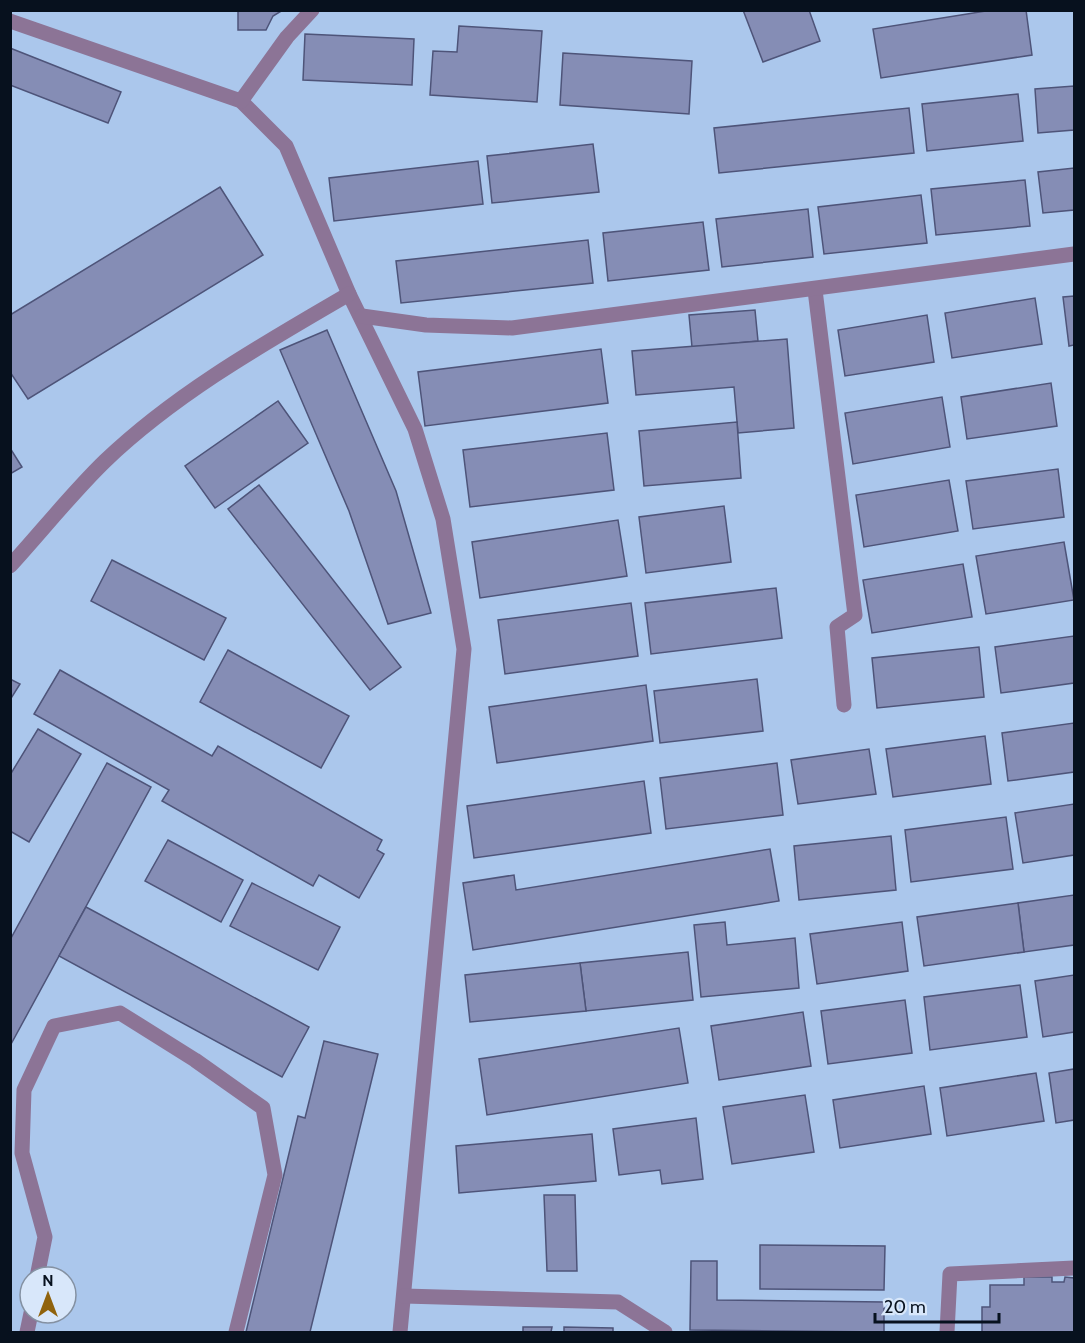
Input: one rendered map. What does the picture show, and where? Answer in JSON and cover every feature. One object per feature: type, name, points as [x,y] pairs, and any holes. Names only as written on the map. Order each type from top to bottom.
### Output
[{"type":"street","points":[[241,101],[287,37],[312,10]]},
{"type":"street","points":[[10,21],[241,101],[286,146],[349,294],[362,316],[415,429],[443,519],[464,649],[400,1332]]},
{"type":"street","points":[[362,316],[426,325],[512,328],[1074,255]]},
{"type":"street","points":[[816,290],[855,615],[837,627],[844,705]]},
{"type":"street","points":[[10,566],[105,461],[171,407],[273,338],[349,294]]},
{"type":"street","points":[[39,1265],[45,1237],[22,1153],[24,1090],[54,1026],[120,1013],[195,1060],[263,1108],[275,1175],[237,1332]]},
{"type":"street","points":[[947,1332],[950,1274],[1074,1268]]},
{"type":"street","points":[[404,1296],[618,1302],[665,1332]]},
{"type":"building","points":[[238,10],[283,10],[273,16],[266,30],[238,30]]},
{"type":"building","points":[[743,10],[809,10],[820,41],[763,62]]},
{"type":"building","points":[[992,10],[1026,10],[1032,55],[881,78],[873,29]]},
{"type":"building","points":[[459,26],[542,31],[537,102],[430,95],[433,51],[457,52]]},
{"type":"building","points":[[305,34],[414,39],[412,85],[303,80]]},
{"type":"building","points":[[10,48],[121,92],[108,123],[10,85]]},
{"type":"building","points":[[563,53],[692,61],[689,114],[560,105]]},
{"type":"building","points":[[1074,86],[1074,130],[1038,133],[1035,89]]},
{"type":"building","points":[[1018,94],[1023,141],[927,151],[922,104]]},
{"type":"building","points":[[909,108],[914,153],[719,173],[714,128]]},
{"type":"building","points":[[593,144],[599,192],[492,203],[487,156]]},
{"type":"building","points":[[478,161],[483,204],[334,221],[329,178]]},
{"type":"building","points":[[1074,168],[1074,210],[1043,213],[1038,172]]},
{"type":"building","points":[[1025,180],[1030,226],[936,235],[931,189]]},
{"type":"building","points":[[220,187],[263,255],[28,399],[10,372],[10,315]]},
{"type":"building","points":[[921,195],[927,243],[824,254],[818,207]]},
{"type":"building","points":[[808,209],[813,257],[722,267],[716,219]]},
{"type":"building","points":[[703,222],[709,270],[608,281],[603,233]]},
{"type":"building","points":[[588,240],[593,283],[401,303],[396,261]]},
{"type":"building","points":[[1074,296],[1074,345],[1069,346],[1063,297]]},
{"type":"building","points":[[1035,298],[1042,344],[952,358],[945,313]]},
{"type":"building","points":[[755,310],[758,341],[692,347],[689,315]]},
{"type":"building","points":[[927,315],[934,362],[845,376],[838,330]]},
{"type":"building","points":[[327,330],[396,491],[431,613],[388,624],[349,511],[280,350]]},
{"type":"building","points":[[787,339],[794,428],[738,433],[734,387],[636,395],[632,351]]},
{"type":"building","points":[[601,349],[608,403],[425,426],[418,372]]},
{"type":"building","points":[[1051,383],[1057,426],[967,439],[961,397]]},
{"type":"building","points":[[942,397],[950,447],[853,464],[845,413]]},
{"type":"building","points":[[278,401],[308,443],[215,508],[185,466]]},
{"type":"building","points":[[737,422],[741,478],[644,486],[639,431]]},
{"type":"building","points":[[607,433],[614,490],[470,507],[463,450]]},
{"type":"building","points":[[10,448],[22,467],[10,474]]},
{"type":"building","points":[[1058,469],[1064,517],[973,529],[966,481]]},
{"type":"building","points":[[949,480],[958,531],[864,547],[856,495]]},
{"type":"building","points":[[259,485],[401,667],[370,690],[228,509]]},
{"type":"building","points":[[724,506],[731,562],[646,573],[639,517]]},
{"type":"building","points":[[618,520],[627,576],[480,598],[472,542]]},
{"type":"building","points":[[1064,542],[1074,600],[986,614],[976,556]]},
{"type":"building","points":[[112,560],[226,618],[204,660],[91,601]]},
{"type":"building","points":[[963,564],[972,617],[872,633],[863,580]]},
{"type":"building","points":[[776,588],[782,638],[651,654],[645,603]]},
{"type":"building","points":[[631,603],[638,656],[505,674],[498,620]]},
{"type":"building","points":[[1074,636],[1074,683],[1001,693],[995,647]]},
{"type":"building","points":[[979,647],[984,697],[877,708],[872,658]]},
{"type":"building","points":[[228,650],[349,716],[321,768],[200,702]]},
{"type":"building","points":[[60,670],[212,756],[218,746],[382,840],[377,850],[384,854],[359,898],[319,875],[313,886],[162,801],[169,790],[34,714]]},
{"type":"building","points":[[10,679],[20,684],[10,700]]},
{"type":"building","points":[[757,679],[763,731],[660,743],[654,691]]},
{"type":"building","points":[[646,685],[653,741],[497,763],[489,707]]},
{"type":"building","points":[[1074,723],[1074,772],[1008,781],[1002,733]]},
{"type":"building","points":[[38,729],[81,754],[29,842],[10,831],[10,775]]},
{"type":"building","points":[[985,736],[991,784],[893,797],[886,749]]},
{"type":"building","points":[[869,749],[876,794],[798,804],[791,760]]},
{"type":"building","points":[[107,763],[151,787],[10,1046],[10,940]]},
{"type":"building","points":[[777,763],[783,815],[666,829],[660,778]]},
{"type":"building","points":[[644,781],[651,833],[474,858],[467,806]]},
{"type":"building","points":[[1074,804],[1074,855],[1023,863],[1015,813]]},
{"type":"building","points":[[1006,817],[1013,869],[911,882],[905,830]]},
{"type":"building","points":[[891,836],[896,890],[799,900],[794,846]]},
{"type":"building","points":[[168,840],[243,880],[221,922],[145,881]]},
{"type":"building","points":[[770,849],[779,901],[473,950],[463,883],[514,875],[516,890]]},
{"type":"building","points":[[252,883],[340,927],[318,970],[230,926]]},
{"type":"building","points":[[1074,895],[1074,945],[1024,952],[1018,903]]},
{"type":"building","points":[[1018,903],[1024,952],[924,966],[917,917]]},
{"type":"building","points":[[86,907],[309,1027],[282,1077],[59,956]]},
{"type":"building","points":[[725,922],[727,945],[795,938],[799,988],[701,997],[694,925]]},
{"type":"building","points":[[902,922],[908,971],[817,984],[810,934]]},
{"type":"building","points":[[688,952],[693,1000],[586,1011],[580,963]]},
{"type":"building","points":[[580,963],[586,1011],[470,1022],[465,975]]},
{"type":"building","points":[[1074,975],[1074,1032],[1043,1037],[1035,981]]},
{"type":"building","points":[[1020,985],[1027,1037],[930,1050],[924,997]]},
{"type":"building","points":[[905,1000],[912,1053],[828,1064],[821,1011]]},
{"type":"building","points":[[803,1012],[811,1066],[719,1080],[711,1026]]},
{"type":"building","points":[[679,1028],[688,1083],[487,1115],[479,1059]]},
{"type":"building","points":[[324,1041],[378,1054],[310,1332],[246,1332],[298,1116],[305,1118]]},
{"type":"building","points":[[1074,1069],[1074,1120],[1056,1123],[1049,1073]]},
{"type":"building","points":[[1036,1073],[1044,1121],[947,1136],[940,1088]]},
{"type":"building","points":[[924,1086],[931,1134],[840,1148],[833,1100]]},
{"type":"building","points":[[805,1095],[814,1152],[732,1164],[723,1107]]},
{"type":"building","points":[[696,1118],[703,1179],[662,1184],[660,1170],[619,1175],[613,1129]]},
{"type":"building","points":[[592,1134],[596,1181],[459,1193],[456,1146]]},
{"type":"building","points":[[544,1195],[575,1195],[577,1271],[547,1271]]},
{"type":"building","points":[[760,1245],[885,1246],[884,1290],[760,1289]]},
{"type":"building","points":[[691,1261],[717,1261],[717,1300],[884,1302],[884,1332],[690,1330]]},
{"type":"building","points":[[1024,1277],[1052,1277],[1052,1282],[1064,1282],[1065,1277],[1074,1278],[1074,1332],[982,1332],[982,1307],[990,1307],[990,1285],[1024,1285]]},
{"type":"building","points":[[523,1327],[552,1327],[551,1332],[523,1332]]},
{"type":"building","points":[[564,1327],[613,1328],[613,1332],[564,1332]]}]
